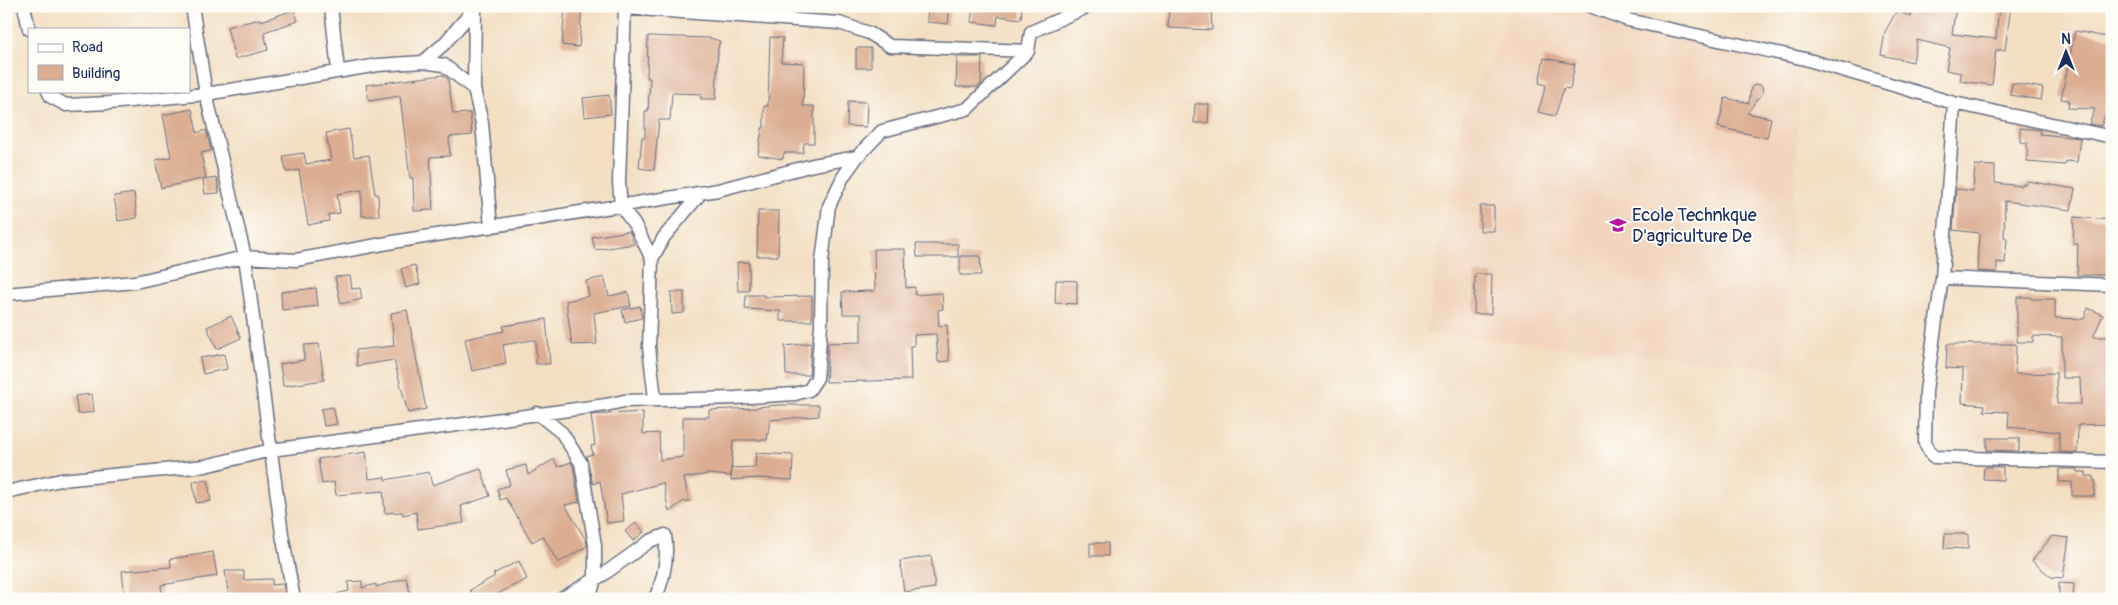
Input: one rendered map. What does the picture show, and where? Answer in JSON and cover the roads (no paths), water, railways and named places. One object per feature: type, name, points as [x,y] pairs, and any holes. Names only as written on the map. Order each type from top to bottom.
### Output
[{"type":"street","points":[[24,6],[29,28]]},
{"type":"street","points":[[192,6],[206,94],[245,257],[282,534],[294,599]]},
{"type":"street","points":[[331,6],[338,72]]},
{"type":"street","points":[[6,492],[61,480],[205,466],[271,450],[624,401],[735,398],[795,394],[809,390],[817,378],[821,324],[822,261],[828,206],[842,177],[857,157],[882,131],[967,109],[1028,51],[1031,32],[1089,6]]},
{"type":"street","points":[[1590,6],[1628,20],[1805,59],[1954,103],[2112,137]]},
{"type":"street","points":[[423,62],[444,44],[475,7]]},
{"type":"street","points":[[475,7],[474,89],[482,123],[491,227]]},
{"type":"street","points":[[652,259],[636,227],[621,206],[619,182],[626,7],[838,23],[869,33],[890,46],[1028,51]]},
{"type":"street","points":[[48,92],[51,97],[66,105],[109,103],[206,94],[378,65],[423,62],[444,65],[474,89]]},
{"type":"street","points":[[1954,103],[1942,278],[1926,391],[1925,443],[1933,456],[2112,462]]},
{"type":"street","points":[[6,294],[135,282],[245,257],[296,260],[399,241],[701,193],[813,165],[857,157]]},
{"type":"street","points":[[655,399],[649,347],[652,259],[664,237],[701,193]]},
{"type":"street","points":[[1942,278],[2112,285]]},
{"type":"street","points":[[537,413],[562,434],[581,463],[595,545],[595,579],[589,599]]},
{"type":"street","points":[[561,599],[595,579],[650,541],[665,535],[667,549],[661,587],[655,599]]},
{"type":"place","name":"Ecole Technkque D'agriculture De","points":[[1618,225]]}]
